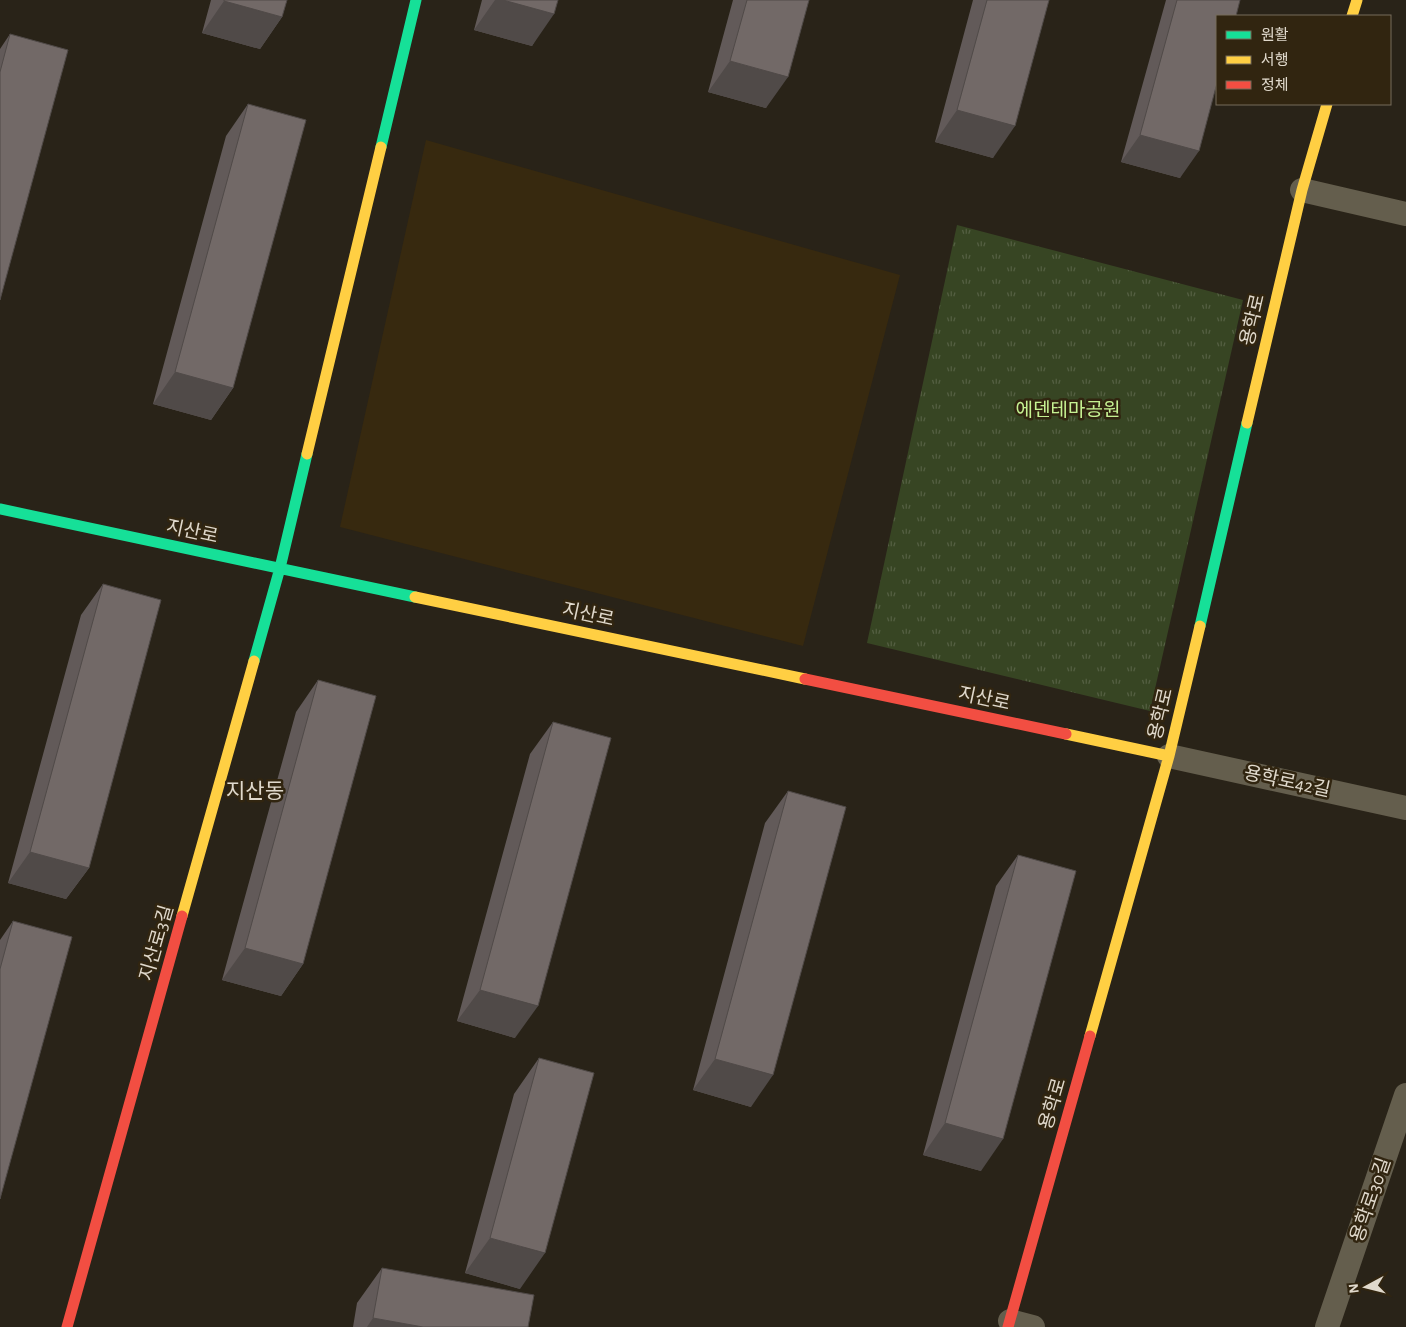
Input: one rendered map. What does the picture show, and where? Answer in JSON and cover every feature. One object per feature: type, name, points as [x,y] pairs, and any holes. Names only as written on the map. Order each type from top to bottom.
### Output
[{"type":"street","name":"지산로3길","points":[[67,1327],[280,568],[416,0]]},
{"type":"street","points":[[1352,15],[1357,0]]},
{"type":"street","name":"용학로","points":[[1009,1324],[1169,756],[1302,190],[1327,105]]},
{"type":"street","points":[[1302,190],[1406,214]]},
{"type":"street","name":"지산로","points":[[0,508],[1169,756]]},
{"type":"street","name":"용학로42길","points":[[1169,756],[1406,808]]},
{"type":"street","name":"용학로30길","points":[[1327,1327],[1405,1099]]},
{"type":"street","points":[[1009,1324],[1034,1327]]},
{"type":"shaded area","points":[[426,140],[900,275],[803,646],[340,527]]},
{"type":"green space","name":"에덴테마공원","points":[[957,225],[1243,300],[1150,711],[867,643]]},
{"type":"building","points":[[224,0],[287,0],[282,17]]},
{"type":"building","points":[[503,0],[558,0],[554,14]]},
{"type":"building","points":[[747,0],[809,0],[788,77],[730,61]]},
{"type":"building","points":[[987,0],[1049,0],[1015,126],[957,110]]},
{"type":"building","points":[[1177,0],[1240,0],[1236,15],[1216,15],[1216,87],[1199,151],[1140,135]]},
{"type":"building","points":[[10,34],[68,50],[0,300],[0,72]]},
{"type":"building","points":[[248,104],[306,120],[233,388],[175,372]]},
{"type":"building","points":[[103,584],[161,600],[89,868],[30,852]]},
{"type":"building","points":[[318,680],[376,696],[303,964],[245,948]]},
{"type":"building","points":[[553,722],[611,738],[538,1006],[480,990]]},
{"type":"building","points":[[788,791],[846,807],[773,1075],[715,1059]]},
{"type":"building","points":[[1018,855],[1076,871],[1003,1139],[945,1123]]},
{"type":"building","points":[[13,921],[72,937],[0,1199],[0,969]]},
{"type":"building","points":[[539,1058],[594,1073],[545,1253],[490,1238]]},
{"type":"building","points":[[382,1268],[534,1295],[528,1327],[423,1327],[373,1318]]},
{"type":"traffic: fast","points":[[381,147],[416,0]]},
{"type":"traffic: fast","points":[[1200,626],[1247,423]]},
{"type":"traffic: fast","points":[[254,661],[280,568],[307,454]]},
{"type":"traffic: fast","points":[[0,509],[415,597]]},
{"type":"traffic: slow","points":[[1352,15],[1357,0]]},
{"type":"traffic: slow","points":[[1247,423],[1302,190],[1327,105]]},
{"type":"traffic: slow","points":[[307,454],[381,147]]},
{"type":"traffic: slow","points":[[415,597],[805,679]]},
{"type":"traffic: slow","points":[[1090,1036],[1169,756],[1200,626]]},
{"type":"traffic: slow","points":[[182,916],[254,661]]},
{"type":"traffic: slow","points":[[1066,734],[1169,756]]},
{"type":"traffic: jam","points":[[805,679],[1066,734]]},
{"type":"traffic: jam","points":[[67,1327],[182,916]]},
{"type":"traffic: jam","points":[[1008,1327],[1090,1036]]},
{"type":"district","name":"지산동","points":[[255,791]]}]
